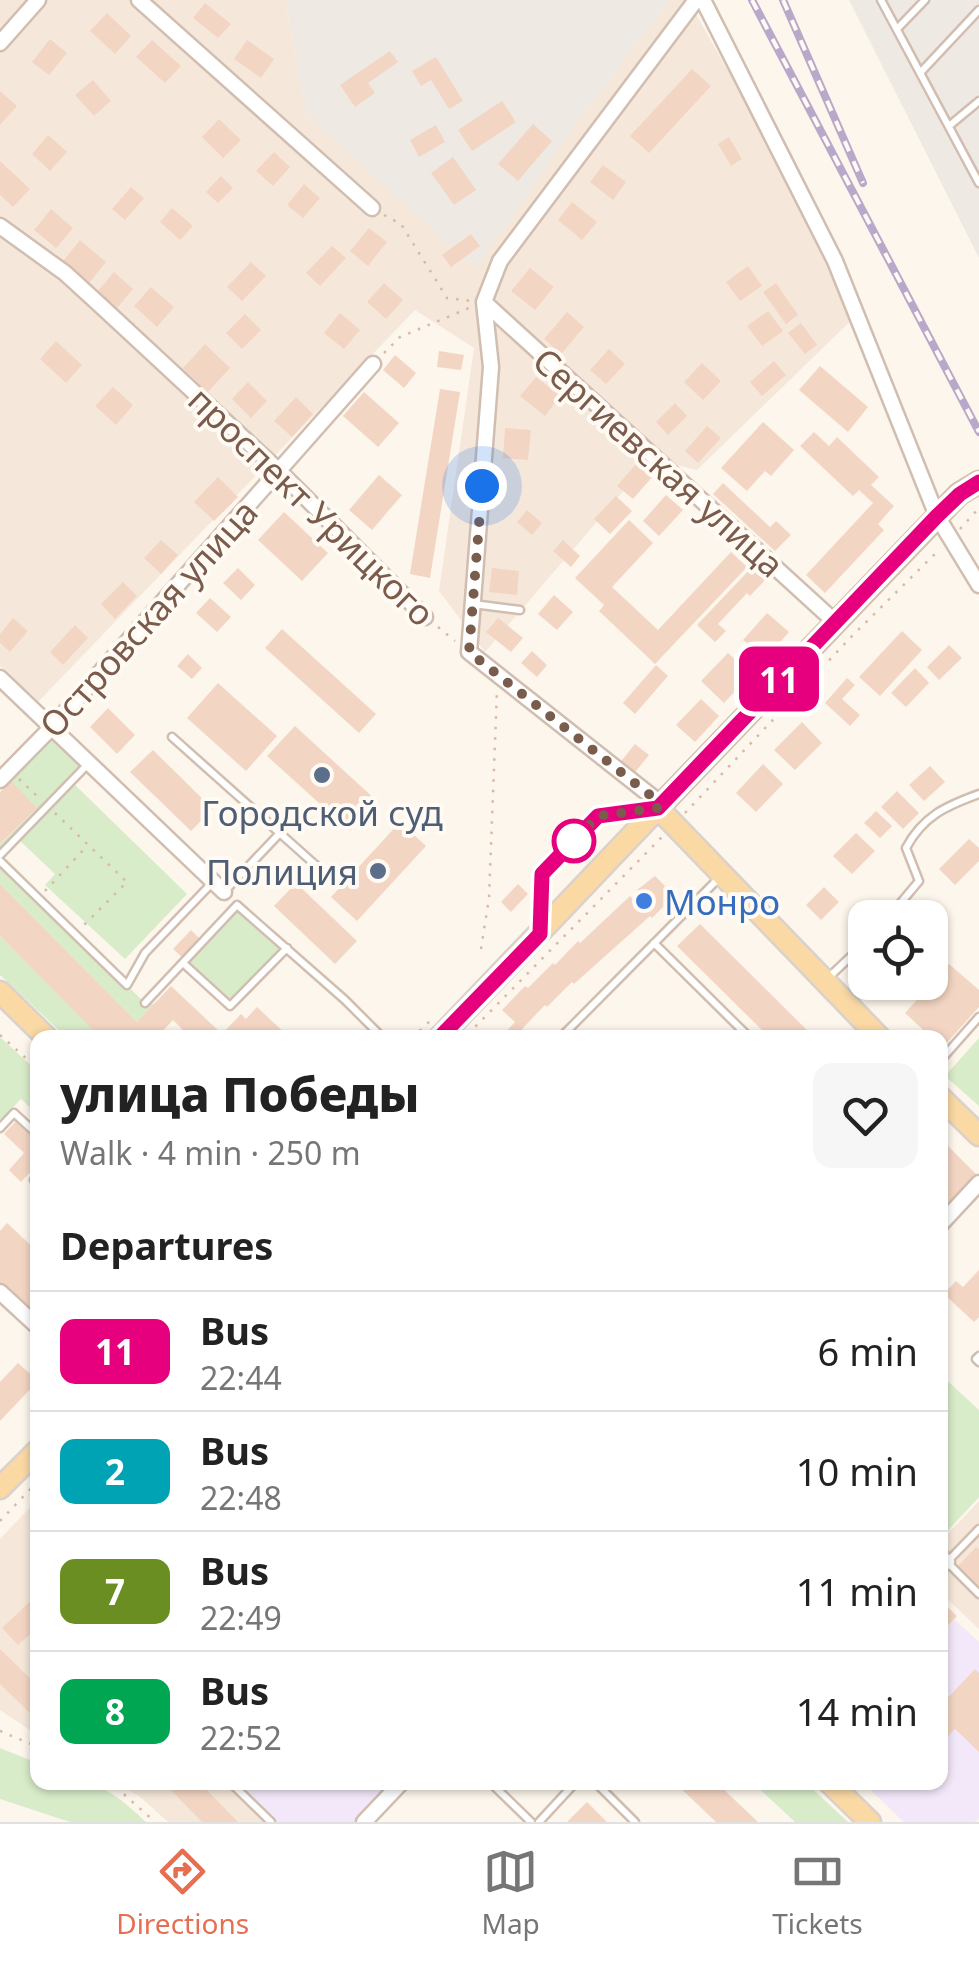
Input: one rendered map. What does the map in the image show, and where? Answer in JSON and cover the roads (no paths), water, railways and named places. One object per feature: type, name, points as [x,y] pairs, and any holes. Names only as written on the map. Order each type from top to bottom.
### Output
[{"type":"main road","name":"проспект Урицкого","points":[[658,808],[872,1030]]},
{"type":"main road","points":[[447,1030],[658,808]]},
{"type":"main road","points":[[2,999],[39,1030]]},
{"type":"main road","points":[[948,1105],[979,1136]]},
{"type":"main road","points":[[0,1488],[30,1458]]},
{"type":"main road","points":[[837,1790],[870,1822]]},
{"type":"street","points":[[0,43],[38,0]]},
{"type":"street","points":[[139,0],[372,208]]},
{"type":"street","points":[[472,604],[491,367],[484,302],[500,260],[700,0],[835,261],[937,516],[979,585]]},
{"type":"street","name":"проспект Урицкого","points":[[0,226],[65,273],[280,472],[425,617]]},
{"type":"street","name":"Сергиевская улица","points":[[484,302],[834,621]]},
{"type":"street","name":"Островская улица","points":[[6,776],[374,364]]},
{"type":"street","points":[[658,808],[937,516],[979,482]]},
{"type":"street","name":"проспект Урицкого","points":[[472,604],[469,652],[655,799],[658,808]]},
{"type":"street","points":[[2,684],[219,887]]},
{"type":"street","points":[[948,1216],[979,1183]]},
{"type":"street","points":[[0,1292],[30,1320]]},
{"type":"street","points":[[364,1822],[394,1790]]},
{"type":"lane","points":[[881,0],[979,183]]},
{"type":"lane","points":[[897,29],[925,0]]},
{"type":"lane","points":[[920,73],[979,10]]},
{"type":"lane","points":[[948,126],[979,101]]},
{"type":"lane","points":[[472,604],[520,610]]},
{"type":"lane","points":[[172,737],[329,877]]},
{"type":"lane","points":[[89,763],[0,858],[127,985],[145,953],[280,834]]},
{"type":"lane","points":[[902,900],[918,880],[906,848],[916,830],[940,808],[979,794]]},
{"type":"lane","points":[[540,934],[542,874],[598,816],[658,808]]},
{"type":"lane","points":[[569,1030],[721,876]]},
{"type":"lane","points":[[145,1003],[238,905],[375,1030]]},
{"type":"lane","points":[[654,943],[742,1030]]},
{"type":"lane","points":[[183,963],[230,1006],[288,948]]},
{"type":"lane","points":[[824,982],[848,960]]},
{"type":"lane","points":[[948,1052],[979,1018]]},
{"type":"lane","points":[[0,1128],[14,1113],[30,1128]]},
{"type":"lane","points":[[948,1555],[979,1529]]},
{"type":"lane","points":[[948,1564],[979,1594]]},
{"type":"lane","points":[[238,1790],[271,1822]]},
{"type":"lane","points":[[498,1790],[531,1822]]},
{"type":"lane","points":[[539,1822],[569,1790]]},
{"type":"lane","points":[[603,1790],[635,1822]]},
{"type":"railway","points":[[752,0],[979,432]]},
{"type":"railway","points":[[783,0],[863,183]]},
{"type":"place","name":"Городской суд","points":[[322,775]]},
{"type":"place","name":"Полиция","points":[[378,871]]},
{"type":"place","name":"Монро","points":[[644,901]]}]
